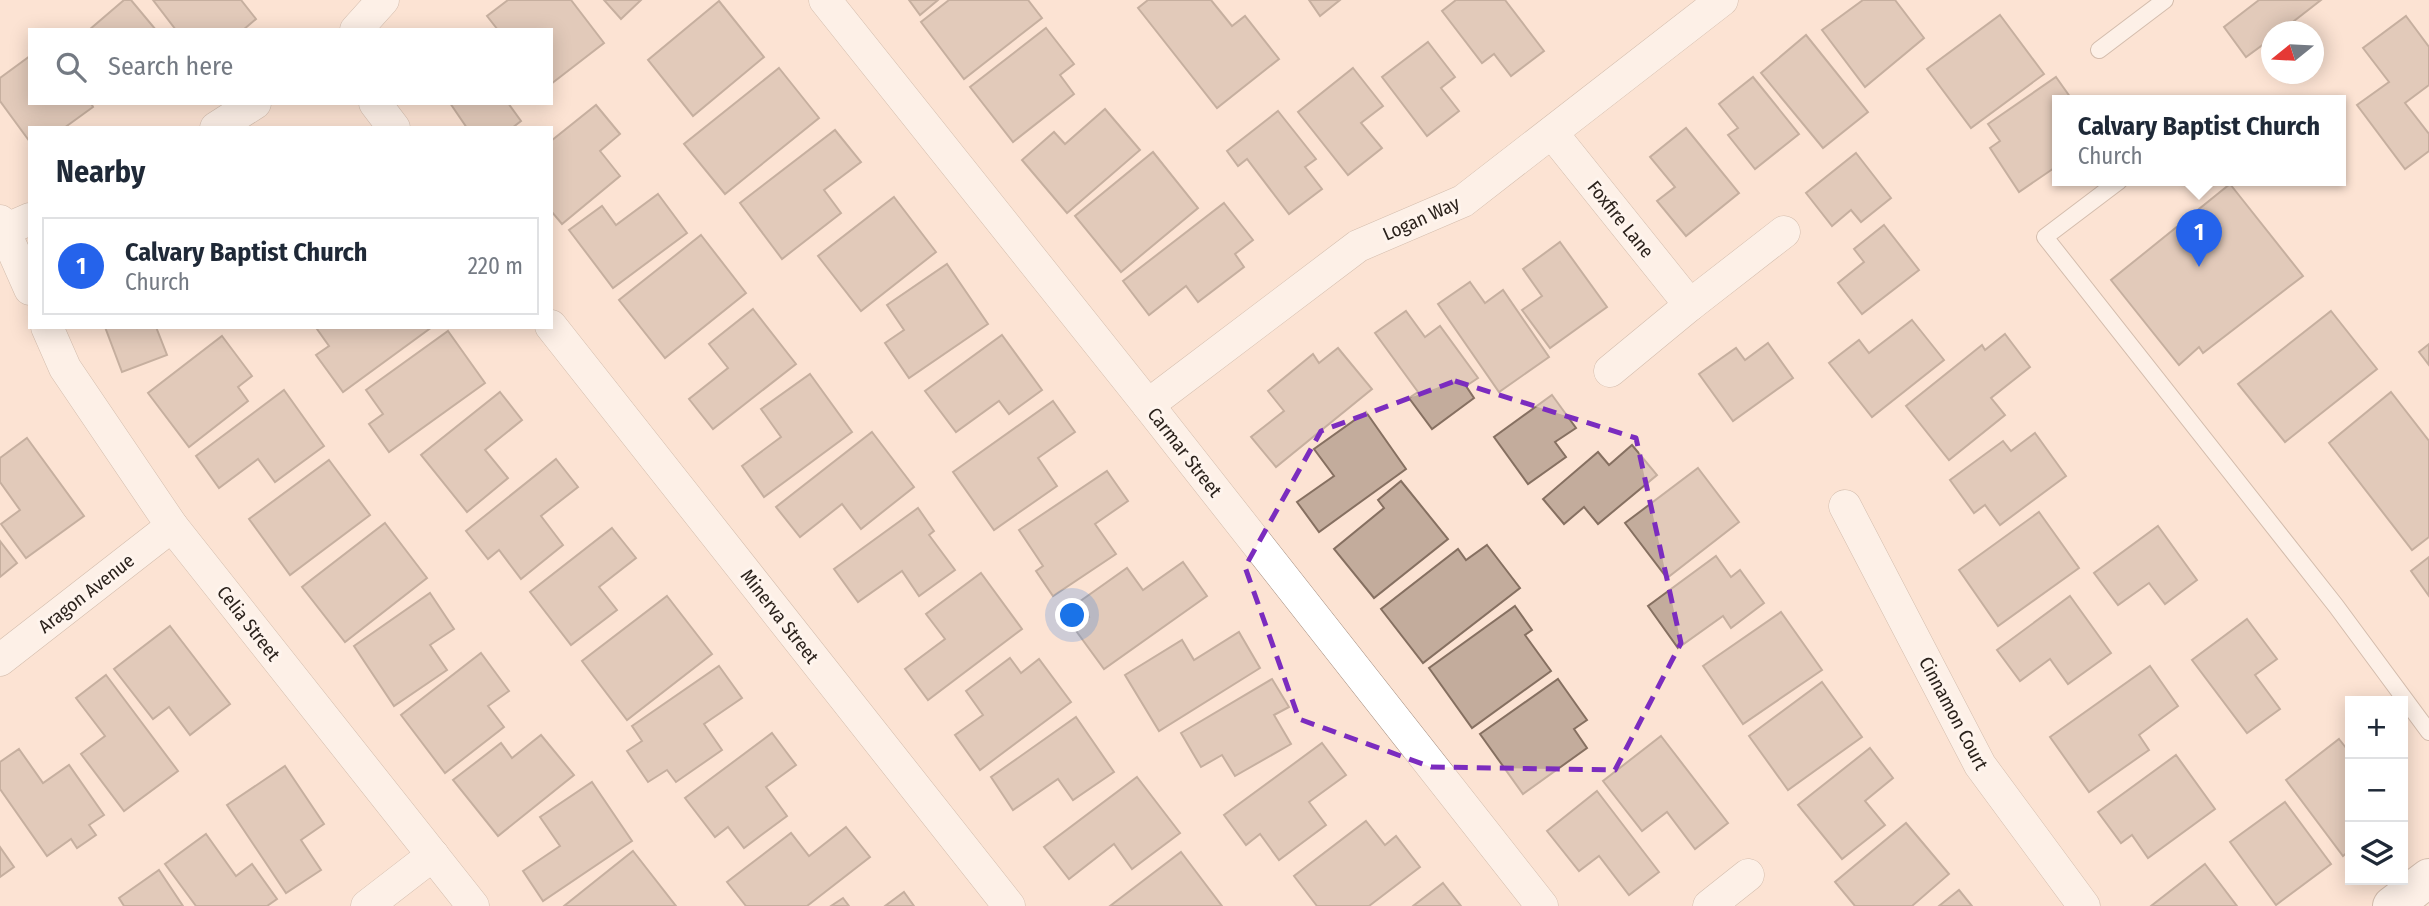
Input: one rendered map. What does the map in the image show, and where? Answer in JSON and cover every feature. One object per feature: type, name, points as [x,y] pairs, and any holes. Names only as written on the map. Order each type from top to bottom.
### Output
[{"type":"street","points":[[358,28],[383,0]]},
{"type":"street","name":"Carmar Street","points":[[825,0],[1542,906]]},
{"type":"street","name":"Logan Way","points":[[1148,405],[1358,246],[1463,201],[1722,0]]},
{"type":"street","points":[[219,126],[253,105]]},
{"type":"street","points":[[377,105],[392,126]]},
{"type":"street","name":"Foxfire Lane","points":[[1552,133],[1690,306]]},
{"type":"street","points":[[8,226],[28,283]]},
{"type":"street","points":[[1611,371],[1784,232]]},
{"type":"street","name":"Celia Street","points":[[48,329],[65,368],[172,526],[472,906]]},
{"type":"street","name":"Minerva Street","points":[[553,329],[1009,906]]},
{"type":"street","name":"Cinnamon Court","points":[[1845,506],[1980,765],[2084,906]]},
{"type":"street","name":"Aragon Avenue","points":[[0,660],[172,526]]},
{"type":"street","points":[[368,906],[433,855]]},
{"type":"street","points":[[1709,906],[1748,875]]},
{"type":"street","points":[[2398,904],[2429,877]]},
{"type":"lane","points":[[2099,50],[2165,0]]},
{"type":"lane","points":[[2112,186],[2045,237],[2336,606],[2429,732]]},
{"type":"highlighted area","points":[[1455,381],[1636,438],[1681,643],[1615,770],[1431,767],[1299,719],[1245,567],[1321,431]]},
{"type":"building","points":[[124,0],[131,0],[154,28],[91,28]]},
{"type":"building","points":[[153,0],[241,0],[256,19],[245,28],[174,28]]},
{"type":"building","points":[[508,0],[571,0],[604,43],[553,82],[553,28],[496,28],[487,16]]},
{"type":"building","points":[[604,0],[641,0],[621,19]]},
{"type":"building","points":[[909,0],[938,0],[920,15]]},
{"type":"building","points":[[949,0],[1028,0],[1042,18],[964,79],[921,22]]},
{"type":"building","points":[[1148,0],[1211,0],[1232,26],[1245,16],[1279,59],[1217,108],[1138,8]]},
{"type":"building","points":[[1309,0],[1340,0],[1320,16]]},
{"type":"building","points":[[1456,0],[1505,0],[1544,51],[1511,76],[1494,54],[1482,63],[1442,11]]},
{"type":"building","points":[[1863,0],[1895,0],[1924,38],[1865,87],[1822,30]]},
{"type":"building","points":[[2259,0],[2321,0],[2294,21],[2261,21],[2261,46],[2246,57],[2224,27]]},
{"type":"building","points":[[719,1],[764,57],[693,116],[648,60]]},
{"type":"building","points":[[2000,15],[2044,74],[1971,128],[1927,69]]},
{"type":"building","points":[[2406,16],[2429,47],[2429,85],[2405,103],[2429,134],[2429,151],[2405,169],[2357,105],[2389,82],[2363,48]]},
{"type":"building","points":[[1046,28],[1074,64],[1060,75],[1074,94],[1013,142],[970,87]]},
{"type":"building","points":[[1806,35],[1868,112],[1823,148],[1761,73]]},
{"type":"building","points":[[1428,42],[1455,77],[1441,88],[1459,111],[1427,136],[1382,77]]},
{"type":"building","points":[[28,57],[28,105],[93,107],[67,126],[28,126],[28,139],[0,101],[0,78]]},
{"type":"building","points":[[779,68],[819,118],[725,194],[684,144]]},
{"type":"building","points":[[1353,68],[1383,106],[1361,123],[1382,148],[1348,175],[1298,112]]},
{"type":"building","points":[[1753,77],[1799,134],[1755,169],[1728,135],[1738,128],[1719,104]]},
{"type":"building","points":[[2056,77],[2069,95],[2052,95],[2052,169],[2019,192],[1990,148],[2000,141],[1988,124]]},
{"type":"building","points":[[451,105],[509,105],[521,121],[515,126],[466,126]]},
{"type":"building","points":[[596,105],[620,134],[600,151],[620,176],[562,224],[553,213],[553,139]]},
{"type":"building","points":[[1105,109],[1140,150],[1067,213],[1022,160],[1054,132],[1065,144]]},
{"type":"building","points":[[1278,111],[1316,159],[1305,167],[1322,189],[1289,214],[1247,159],[1238,166],[1227,151]]},
{"type":"building","points":[[1686,128],[1739,193],[1686,236],[1657,201],[1675,187],[1650,157]]},
{"type":"building","points":[[835,130],[861,162],[824,190],[841,213],[782,259],[740,203]]},
{"type":"building","points":[[1153,152],[1198,208],[1121,272],[1075,216]]},
{"type":"building","points":[[1856,153],[1891,198],[1861,222],[1851,210],[1832,226],[1806,193]]},
{"type":"building","points":[[2228,186],[2232,186],[2303,276],[2203,353],[2199,347],[2179,365],[2111,280]]},
{"type":"building","points":[[658,194],[687,233],[613,288],[569,230],[602,206],[616,225]]},
{"type":"building","points":[[894,197],[936,252],[861,311],[818,256]]},
{"type":"building","points":[[1224,203],[1253,240],[1235,254],[1244,267],[1198,302],[1186,286],[1149,315],[1123,281]]},
{"type":"building","points":[[1884,225],[1919,270],[1862,314],[1838,283],[1864,262],[1854,249]]},
{"type":"building","points":[[701,235],[746,293],[665,358],[619,300]]},
{"type":"building","points":[[1560,242],[1607,307],[1550,348],[1522,310],[1542,296],[1523,269]]},
{"type":"building","points":[[947,264],[988,324],[909,378],[885,343],[904,330],[887,305]]},
{"type":"building","points":[[1470,282],[1485,303],[1503,290],[1549,357],[1499,392],[1438,304]]},
{"type":"building","points":[[753,309],[796,364],[713,429],[689,399],[728,368],[709,344]]},
{"type":"building","points":[[1406,311],[1425,337],[1440,326],[1478,378],[1466,386],[1474,398],[1432,429],[1409,398],[1418,392],[1375,333]]},
{"type":"building","points":[[2331,311],[2377,369],[2285,442],[2238,384]]},
{"type":"building","points":[[1912,320],[1944,360],[1872,417],[1829,363],[1859,340],[1869,353]]},
{"type":"building","points":[[106,329],[157,329],[167,355],[122,372]]},
{"type":"building","points":[[317,329],[429,329],[343,392],[316,355],[329,346]]},
{"type":"building","points":[[448,331],[485,383],[389,452],[369,424],[383,414],[366,390]]},
{"type":"building","points":[[2005,334],[2030,367],[1991,398],[2005,415],[1949,460],[1906,406],[1982,345],[1985,350]]},
{"type":"building","points":[[1002,335],[1042,390],[1009,414],[999,401],[956,432],[925,391]]},
{"type":"building","points":[[222,336],[252,376],[238,387],[248,401],[189,447],[148,393]]},
{"type":"building","points":[[1768,343],[1793,378],[1733,421],[1699,374],[1736,348],[1745,360]]},
{"type":"building","points":[[2429,344],[2429,365],[2419,352]]},
{"type":"building","points":[[1338,348],[1372,389],[1276,467],[1251,437],[1284,411],[1268,391],[1313,354],[1319,363]]},
{"type":"building","points":[[810,374],[852,432],[764,497],[742,466],[781,437],[761,409]]},
{"type":"building","points":[[284,390],[324,446],[275,482],[258,459],[219,488],[196,456]]},
{"type":"building","points":[[500,392],[522,420],[485,450],[508,478],[467,512],[421,455]]},
{"type":"building","points":[[2391,392],[2429,441],[2429,537],[2412,550],[2329,443]]},
{"type":"building","points":[[1552,395],[1576,428],[1555,442],[1566,457],[1528,484],[1494,437]]},
{"type":"building","points":[[1053,401],[1075,432],[1038,458],[1057,486],[994,530],[953,472]]},
{"type":"building","points":[[1366,412],[1406,469],[1319,532],[1297,502],[1334,476],[1314,449]]},
{"type":"building","points":[[872,432],[914,487],[861,529],[842,504],[800,537],[776,507]]},
{"type":"building","points":[[2035,433],[2066,476],[2000,525],[1985,505],[1974,513],[1950,480],[2003,441],[2011,451]]},
{"type":"building","points":[[27,438],[84,516],[26,558],[1,524],[20,510],[0,482],[0,458]]},
{"type":"building","points":[[1632,445],[1657,475],[1598,524],[1584,507],[1564,524],[1543,499],[1598,452],[1609,465]]},
{"type":"building","points":[[556,459],[578,487],[541,516],[563,545],[521,579],[499,550],[488,559],[466,531]]},
{"type":"building","points":[[329,460],[370,515],[290,575],[249,519]]},
{"type":"building","points":[[1698,468],[1739,522],[1667,578],[1625,523]]},
{"type":"building","points":[[1107,471],[1128,501],[1095,524],[1116,554],[1053,596],[1036,571],[1043,566],[1019,530]]},
{"type":"building","points":[[1401,481],[1448,539],[1374,598],[1334,549],[1384,508],[1378,500]]},
{"type":"building","points":[[918,508],[934,531],[929,535],[955,570],[919,596],[902,571],[858,602],[834,569]]},
{"type":"building","points":[[2039,512],[2079,568],[1998,626],[1959,570]]},
{"type":"building","points":[[385,523],[427,578],[345,642],[302,587]]},
{"type":"building","points":[[2158,526],[2197,580],[2165,604],[2149,583],[2118,605],[2094,573]]},
{"type":"building","points":[[612,528],[636,558],[599,587],[617,610],[571,645],[530,592]]},
{"type":"building","points":[[0,541],[17,563],[0,577]]},
{"type":"building","points":[[1487,545],[1520,588],[1423,663],[1381,609],[1458,549],[1466,560]]},
{"type":"building","points":[[1716,556],[1731,577],[1740,570],[1764,603],[1731,628],[1723,616],[1678,648],[1648,606]]},
{"type":"building","points":[[2429,557],[2429,596],[2411,571]]},
{"type":"building","points":[[1183,562],[1207,596],[1104,669],[1074,628],[1089,617],[1079,602],[1127,568],[1143,590]]},
{"type":"building","points":[[981,573],[1022,629],[928,700],[905,669],[945,639],[926,614]]},
{"type":"building","points":[[430,593],[454,629],[430,645],[447,670],[394,706],[354,646]]},
{"type":"building","points":[[667,596],[712,654],[627,720],[582,661]]},
{"type":"building","points":[[2070,596],[2111,653],[2068,684],[2050,659],[2020,681],[1997,650]]},
{"type":"building","points":[[1515,606],[1532,630],[1525,635],[1551,671],[1472,728],[1429,668]]},
{"type":"building","points":[[1781,612],[1822,670],[1743,724],[1703,666]]},
{"type":"building","points":[[2247,619],[2277,659],[2255,675],[2280,709],[2247,733],[2192,660]]},
{"type":"building","points":[[170,626],[230,704],[190,735],[169,707],[153,719],[114,669]]},
{"type":"building","points":[[1239,632],[1260,668],[1159,731],[1125,675],[1182,640],[1194,660]]},
{"type":"building","points":[[481,653],[509,691],[488,706],[504,727],[445,773],[401,715]]},
{"type":"building","points":[[1010,658],[1021,673],[1039,659],[1071,702],[980,770],[955,735],[983,715],[966,691]]},
{"type":"building","points":[[719,666],[742,698],[704,724],[722,750],[676,782],[667,770],[648,782],[627,751],[642,741],[632,726]]},
{"type":"building","points":[[2150,666],[2178,706],[2139,735],[2149,750],[2089,792],[2050,737]]},
{"type":"building","points":[[106,675],[178,771],[124,811],[81,754],[105,736],[76,698]]},
{"type":"building","points":[[1272,679],[1289,707],[1274,715],[1291,744],[1235,776],[1222,755],[1201,767],[1181,733]]},
{"type":"building","points":[[1558,679],[1587,720],[1574,729],[1587,748],[1523,794],[1480,734]]},
{"type":"building","points":[[1822,682],[1862,737],[1788,790],[1749,736]]},
{"type":"building","points":[[1076,717],[1114,772],[1073,800],[1058,779],[1013,810],[991,777]]},
{"type":"building","points":[[772,733],[796,765],[766,787],[787,816],[744,848],[728,827],[715,837],[685,798]]},
{"type":"building","points":[[541,735],[574,775],[498,836],[453,780],[501,743],[512,758]]},
{"type":"building","points":[[1661,736],[1728,823],[1695,849],[1667,812],[1642,831],[1603,781]]},
{"type":"building","points":[[2339,739],[2345,747],[2343,856],[2286,780]]},
{"type":"building","points":[[1322,743],[1346,775],[1309,802],[1326,825],[1279,860],[1260,834],[1246,845],[1224,815]]},
{"type":"building","points":[[1870,748],[1893,778],[1865,801],[1885,825],[1842,859],[1798,805]]},
{"type":"building","points":[[19,749],[43,783],[69,765],[104,815],[89,825],[96,835],[77,848],[71,839],[47,856],[0,789],[0,762]]},
{"type":"building","points":[[2176,755],[2215,809],[2148,858],[2132,835],[2121,843],[2098,812]]},
{"type":"building","points":[[285,766],[324,824],[301,840],[321,870],[286,893],[227,805]]},
{"type":"building","points":[[1137,777],[1180,833],[1132,869],[1114,844],[1069,879],[1044,847]]},
{"type":"building","points":[[592,782],[632,841],[543,901],[523,871],[560,846],[540,817]]},
{"type":"building","points":[[1597,791],[1659,872],[1629,895],[1599,856],[1579,871],[1547,831]]},
{"type":"building","points":[[2285,802],[2331,864],[2276,905],[2230,842]]},
{"type":"building","points":[[1366,821],[1385,845],[1396,836],[1420,867],[1369,906],[1317,906],[1294,876]]},
{"type":"building","points":[[1906,823],[1949,874],[1912,906],[1855,906],[1835,882]]},
{"type":"building","points":[[846,827],[870,857],[807,906],[746,906],[727,882],[791,833],[809,856]]},
{"type":"building","points":[[206,834],[236,876],[252,864],[277,899],[267,906],[196,906],[165,864]]},
{"type":"building","points":[[0,847],[14,867],[0,877]]},
{"type":"building","points":[[633,851],[676,906],[564,906]]},
{"type":"building","points":[[1181,852],[1222,906],[1110,906]]},
{"type":"building","points":[[2205,864],[2237,906],[2151,906]]},
{"type":"building","points":[[159,870],[183,906],[124,906],[119,898]]},
{"type":"building","points":[[1443,883],[1461,906],[1413,906]]},
{"type":"building","points":[[1959,890],[1972,906],[1939,906]]},
{"type":"building","points":[[904,892],[914,906],[885,906]]},
{"type":"building","points":[[843,898],[849,906],[831,906]]},
{"type":"place","name":"Calvary Baptist Church","points":[[2199,267]]}]
